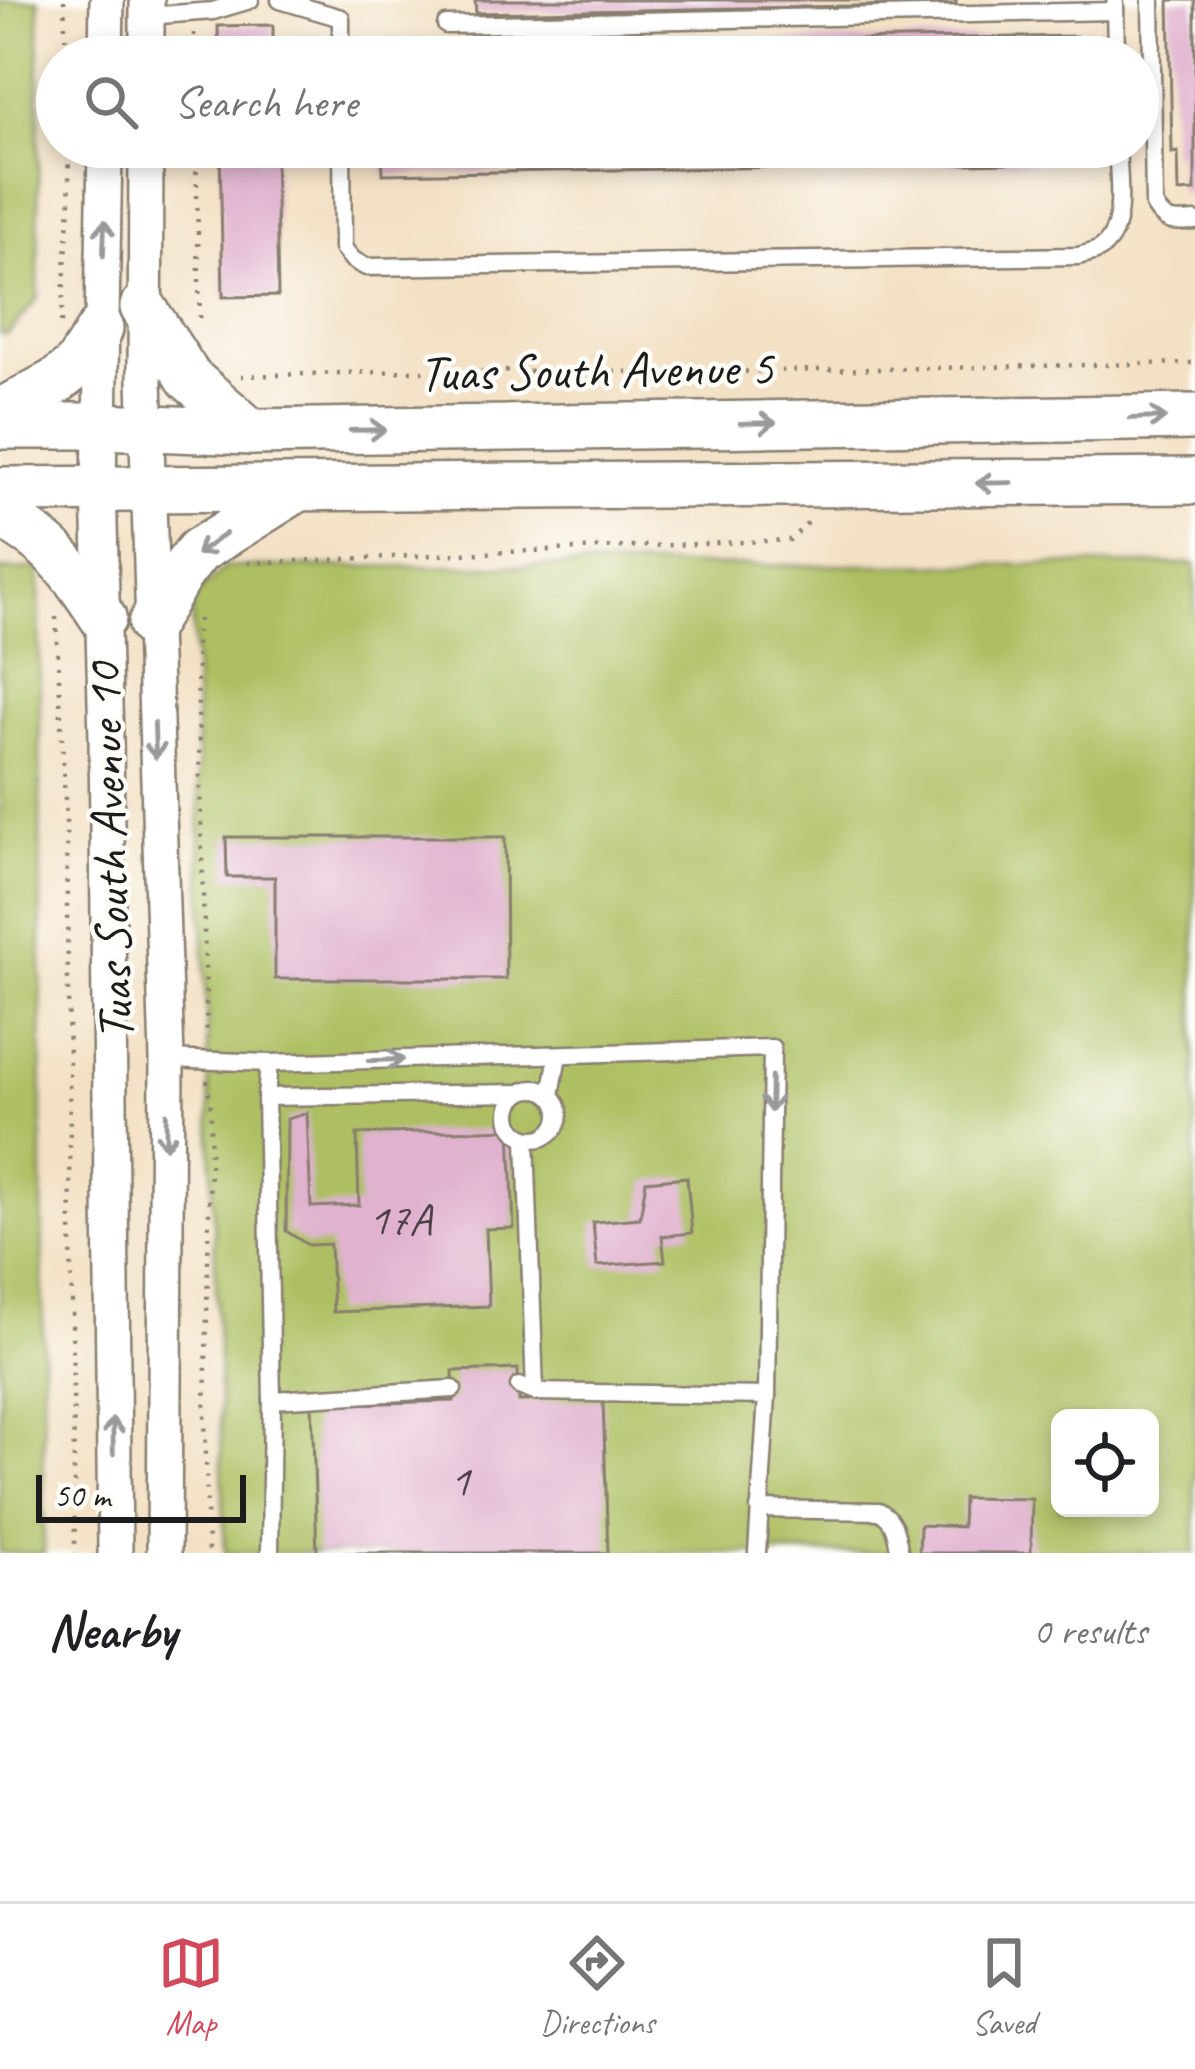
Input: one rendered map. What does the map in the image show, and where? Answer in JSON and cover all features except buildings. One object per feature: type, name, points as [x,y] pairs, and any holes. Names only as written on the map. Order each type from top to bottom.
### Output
[{"type":"main road","points":[[143,307],[189,379],[251,432]]},
{"type":"main road","points":[[0,412],[76,366],[80,332]]},
{"type":"main road","name":"Tuas South Avenue 5","points":[[0,426],[251,432],[1195,417]]},
{"type":"main road","points":[[0,490],[1195,481]]},
{"type":"main road","points":[[151,624],[198,551],[297,490]]},
{"type":"main road","points":[[0,515],[43,541],[74,572],[103,618]]},
{"type":"street","points":[[106,0],[106,36]]},
{"type":"street","name":"Tuas South Avenue 10","points":[[102,168],[80,332],[101,426],[115,1553]]},
{"type":"street","name":"Tuas South Avenue 10","points":[[146,168],[143,307],[166,1059],[164,1553]]},
{"type":"lane","points":[[147,8],[250,0]]},
{"type":"lane","points":[[280,0],[340,18],[340,36]]},
{"type":"lane","points":[[1151,0],[1152,36]]},
{"type":"lane","points":[[446,25],[1115,6],[1116,36]]},
{"type":"lane","points":[[342,168],[343,248],[366,267],[1078,256],[1099,250],[1118,224],[1117,168]]},
{"type":"lane","points":[[1153,168],[1154,205],[1162,218],[1195,221]]},
{"type":"lane","points":[[166,1059],[269,1063],[772,1048],[767,1396],[757,1553]]},
{"type":"lane","points":[[551,1095],[559,1054]]},
{"type":"lane","points":[[269,1063],[270,1553]]},
{"type":"lane","points":[[266,1097],[519,1093],[530,1088],[551,1095],[558,1105],[556,1127],[548,1136],[526,1139],[516,1133],[508,1112],[519,1093]]},
{"type":"lane","points":[[526,1139],[527,1389],[767,1396]]},
{"type":"lane","points":[[272,1400],[454,1389]]},
{"type":"lane","points":[[759,1509],[880,1511],[894,1524],[900,1553]]},
{"type":"path","points":[[64,0],[65,36]]},
{"type":"path","points":[[69,168],[80,332]]},
{"type":"path","points":[[196,168],[200,327]]},
{"type":"path","points":[[236,376],[1195,362]]},
{"type":"path","points":[[245,563],[790,540],[806,524],[816,522]]},
{"type":"path","points":[[56,608],[66,821],[75,1553]]},
{"type":"path","points":[[204,610],[196,635],[211,1109],[205,1413],[208,1553]]},
{"type":"green space","points":[[0,0],[39,0],[38,298],[8,334],[0,334]]},
{"type":"green space","points":[[1195,564],[1195,1553],[225,1553],[192,599],[226,567]]},
{"type":"green space","points":[[39,569],[44,1553],[0,1553],[0,570]]}]
